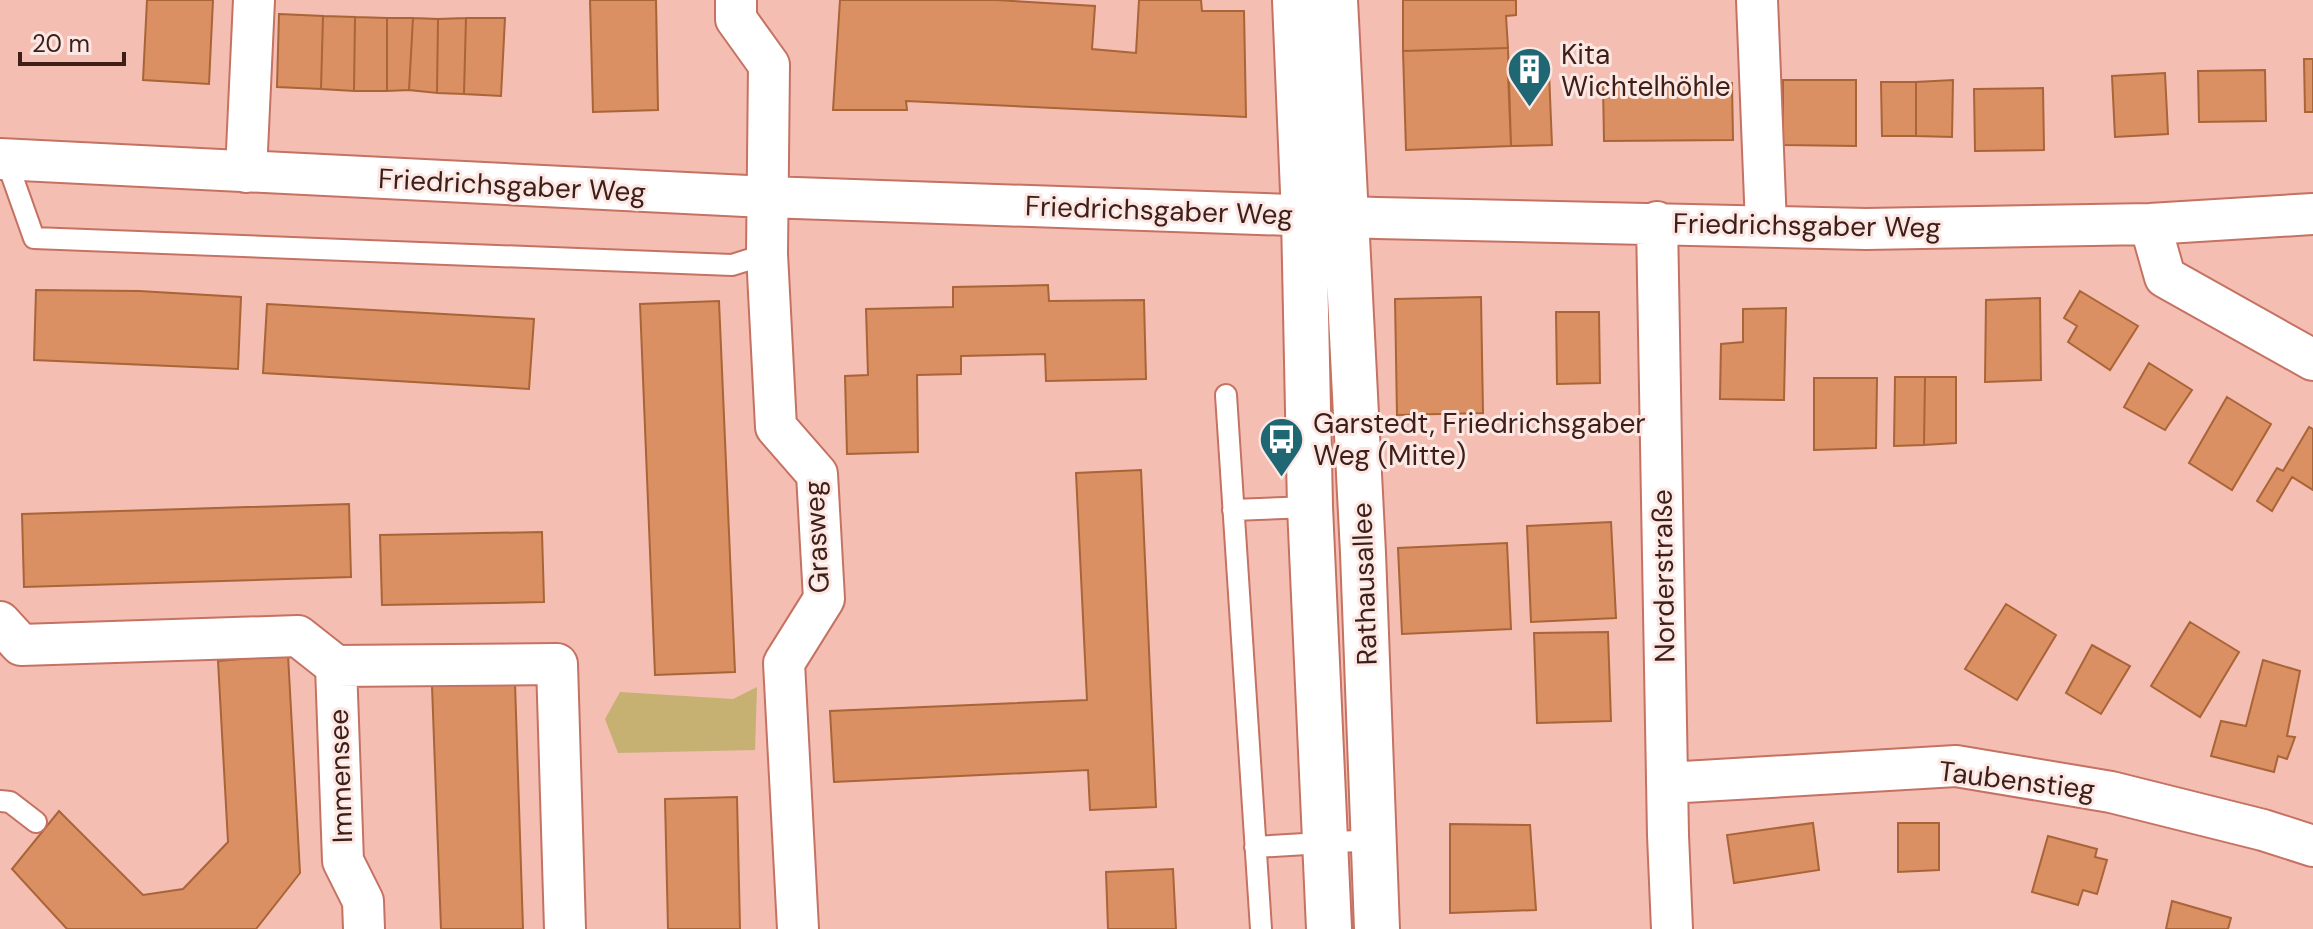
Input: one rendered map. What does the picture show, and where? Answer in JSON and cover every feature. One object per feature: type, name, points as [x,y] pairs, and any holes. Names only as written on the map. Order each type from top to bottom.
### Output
[{"type":"main road","name":"Rathausallee","points":[[1295,0],[1325,216],[1373,840],[1377,929]]},
{"type":"main road","name":"Rathausallee","points":[[1329,929],[1310,507],[1335,0]]},
{"type":"street","points":[[246,172],[254,0]]},
{"type":"street","name":"Grasweg","points":[[736,0],[736,19],[769,65],[767,254],[776,427],[817,474],[824,599],[784,663],[798,929]]},
{"type":"street","points":[[1757,0],[1766,225]]},
{"type":"street","name":"Friedrichsgaber Weg","points":[[2,167],[246,172],[767,197],[1325,216],[1866,229],[2150,224],[2313,214]]},
{"type":"street","name":"Norderstraße","points":[[1657,222],[1672,929]]},
{"type":"street","points":[[2150,224],[2165,277],[2313,360]]},
{"type":"street","points":[[0,622],[21,645],[298,636],[336,666],[557,664],[565,929]]},
{"type":"street","name":"Immensee","points":[[336,666],[343,861],[363,901],[364,929]]},
{"type":"street","name":"Taubenstieg","points":[[1667,783],[1956,766],[2111,792],[2263,830],[2313,846]]},
{"type":"lane","name":"Friedrichsgaber Weg","points":[[2,167],[34,238],[732,265],[767,254]]},
{"type":"lane","points":[[1226,395],[1261,929]]},
{"type":"lane","points":[[1233,510],[1310,507]]},
{"type":"lane","points":[[0,801],[10,802],[36,822]]},
{"type":"lane","points":[[1255,847],[1373,840]]},
{"type":"shaded area","points":[[757,687],[755,750],[618,753],[605,719],[620,692],[733,699]]},
{"type":"building","points":[[147,0],[213,0],[209,84],[143,80]]},
{"type":"building","points":[[590,0],[656,0],[658,110],[593,112]]},
{"type":"building","points":[[840,0],[996,0],[1095,6],[1092,49],[1136,53],[1139,0],[1201,0],[1202,11],[1244,11],[1246,117],[906,101],[907,110],[833,110]]},
{"type":"building","points":[[1403,0],[1516,0],[1516,15],[1506,16],[1508,48],[1403,51]]},
{"type":"building","points":[[279,14],[323,16],[321,89],[277,87]]},
{"type":"building","points":[[323,16],[355,17],[354,91],[321,89]]},
{"type":"building","points":[[355,17],[387,18],[387,91],[354,91]]},
{"type":"building","points":[[387,18],[413,18],[409,90],[387,91]]},
{"type":"building","points":[[413,18],[438,19],[437,93],[409,90]]},
{"type":"building","points":[[466,18],[464,94],[437,93],[438,19]]},
{"type":"building","points":[[466,18],[505,18],[501,96],[464,94]]},
{"type":"building","points":[[1508,48],[1511,146],[1406,150],[1403,51]]},
{"type":"building","points":[[2304,59],[2313,59],[2313,112],[2305,112]]},
{"type":"building","points":[[2265,70],[2266,121],[2199,122],[2198,71]]},
{"type":"building","name":"Kita Wichtelhöhle","points":[[1549,72],[1552,145],[1511,146],[1508,73]]},
{"type":"building","points":[[2165,73],[2168,134],[2115,137],[2112,76]]},
{"type":"building","points":[[1783,80],[1856,80],[1856,146],[1783,145]]},
{"type":"building","points":[[1953,80],[1952,137],[1916,136],[1916,82]]},
{"type":"building","points":[[1881,82],[1916,82],[1916,136],[1882,136]]},
{"type":"building","points":[[1732,83],[1733,140],[1604,141],[1603,84]]},
{"type":"building","points":[[2043,88],[2044,150],[1975,151],[1974,89]]},
{"type":"building","points":[[1048,285],[1049,301],[1144,300],[1146,379],[1046,381],[1045,354],[961,356],[961,374],[917,375],[918,452],[847,454],[845,376],[868,375],[866,309],[953,307],[953,287]]},
{"type":"building","points":[[36,290],[139,291],[241,297],[238,369],[34,360]]},
{"type":"building","points":[[2080,291],[2138,326],[2110,370],[2068,342],[2077,326],[2064,318]]},
{"type":"building","points":[[1481,297],[1483,413],[1397,415],[1395,299]]},
{"type":"building","points":[[2040,298],[2041,380],[1985,382],[1986,300]]},
{"type":"building","points":[[719,301],[735,672],[655,675],[640,304]]},
{"type":"building","points":[[267,304],[534,319],[529,389],[263,373]]},
{"type":"building","points":[[1786,308],[1784,400],[1720,399],[1721,344],[1743,342],[1743,309]]},
{"type":"building","points":[[1556,312],[1599,312],[1600,383],[1557,384]]},
{"type":"building","points":[[2149,363],[2192,390],[2165,430],[2124,407]]},
{"type":"building","points":[[1895,377],[1925,377],[1924,445],[1894,446]]},
{"type":"building","points":[[1925,377],[1956,377],[1956,443],[1924,445]]},
{"type":"building","points":[[1814,378],[1877,378],[1876,448],[1814,450]]},
{"type":"building","points":[[2227,397],[2271,424],[2232,490],[2189,463]]},
{"type":"building","points":[[2309,427],[2313,429],[2313,490],[2292,477],[2272,511],[2257,501],[2277,468],[2283,471]]},
{"type":"building","points":[[1141,470],[1156,807],[1090,810],[1088,770],[834,782],[830,711],[1087,700],[1076,473]]},
{"type":"building","points":[[349,504],[351,577],[24,587],[22,514]]},
{"type":"building","points":[[1611,522],[1616,618],[1531,622],[1527,526]]},
{"type":"building","points":[[542,532],[544,602],[382,605],[380,535]]},
{"type":"building","points":[[1507,543],[1511,629],[1402,634],[1398,548]]},
{"type":"building","points":[[2006,604],[2056,635],[2017,700],[1965,669]]},
{"type":"building","points":[[2190,622],[2239,652],[2200,717],[2151,686]]},
{"type":"building","points":[[1608,632],[1611,721],[1537,723],[1534,633]]},
{"type":"building","points":[[2092,645],[2130,666],[2101,714],[2066,693]]},
{"type":"building","points":[[288,655],[300,873],[256,929],[67,929],[12,869],[59,811],[143,895],[183,889],[228,842],[218,661]]},
{"type":"building","points":[[2263,660],[2300,671],[2287,736],[2295,737],[2287,759],[2278,756],[2274,772],[2211,756],[2221,721],[2246,726]]},
{"type":"building","points":[[515,683],[523,929],[441,929],[432,686]]},
{"type":"building","points":[[737,797],[740,929],[668,929],[665,799]]},
{"type":"building","points":[[1813,823],[1819,870],[1734,883],[1727,835]]},
{"type":"building","points":[[1898,823],[1939,823],[1939,870],[1898,872]]},
{"type":"building","points":[[1450,824],[1530,825],[1536,910],[1450,913]]},
{"type":"building","points":[[2048,836],[2097,849],[2095,857],[2107,860],[2097,894],[2083,890],[2078,905],[2032,892]]},
{"type":"building","points":[[1173,869],[1176,929],[1108,929],[1106,872]]},
{"type":"building","points":[[2172,901],[2231,918],[2228,929],[2166,929]]},
{"type":"place","name":"Kita Wichtelhöhle","points":[[1530,109]]},
{"type":"place","name":"Garstedt, Friedrichsgaber Weg (Mitte)","points":[[1282,478]]}]
